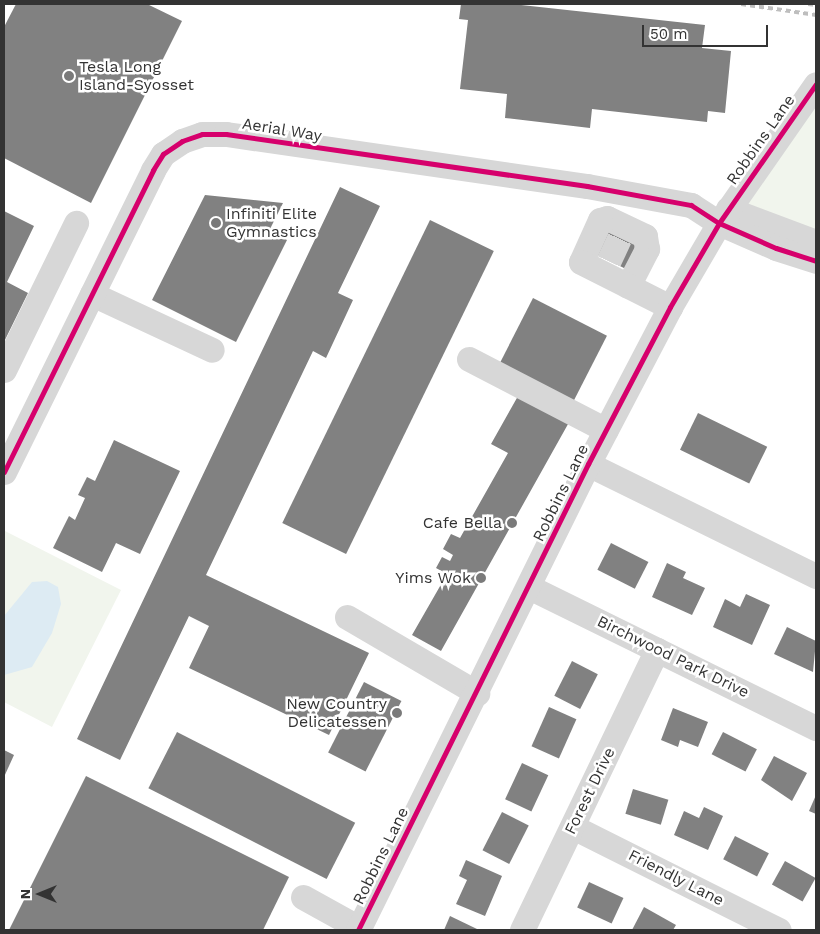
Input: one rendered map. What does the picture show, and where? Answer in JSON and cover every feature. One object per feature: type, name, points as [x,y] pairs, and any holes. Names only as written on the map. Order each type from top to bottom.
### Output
[{"type":"street","name":"Robbins Lane","points":[[358,929],[477,693],[588,464],[670,308],[724,216],[816,84]]},
{"type":"street","name":"Aerial Way","points":[[4,472],[153,170],[164,154],[176,145],[202,134],[226,134],[612,191],[691,205],[724,216]]},
{"type":"street","points":[[612,191],[618,225]]},
{"type":"street","points":[[724,216],[816,242]]},
{"type":"street","points":[[724,216],[776,248],[816,261]]},
{"type":"street","points":[[628,286],[647,249],[645,236],[600,220],[582,262],[606,267],[628,286],[670,308]]},
{"type":"street","points":[[4,370],[76,222]]},
{"type":"street","points":[[92,294],[212,350]]},
{"type":"street","points":[[469,360],[606,430]]},
{"type":"street","points":[[588,464],[816,576]]},
{"type":"street","name":"Birchwood Park Drive","points":[[529,587],[816,728]]},
{"type":"street","points":[[347,617],[477,693]]},
{"type":"street","name":"Forest Drive","points":[[522,930],[657,650]]},
{"type":"street","name":"Friendly Lane","points":[[573,827],[779,930]]},
{"type":"street","points":[[303,897],[358,929]]},
{"type":"shaded area","points":[[816,85],[816,236],[735,201]]},
{"type":"shaded area","points":[[5,531],[121,590],[52,727],[4,702]]},
{"type":"shaded area","points":[[47,581],[58,587],[61,604],[52,633],[32,667],[4,675],[4,616],[32,582]]},
{"type":"building","points":[[16,4],[147,4],[182,21],[91,203],[4,158],[4,27]]},
{"type":"building","points":[[461,4],[512,4],[705,25],[702,48],[731,51],[725,113],[708,111],[707,122],[592,109],[590,128],[505,118],[507,94],[460,89],[468,20],[459,19]]},
{"type":"building","points":[[340,187],[380,206],[338,293],[353,300],[326,358],[313,351],[206,575],[369,653],[329,735],[189,668],[209,626],[189,616],[120,760],[77,739]]},
{"type":"building","points":[[205,195],[283,203],[269,231],[287,240],[236,342],[152,300]]},
{"type":"building","points":[[4,211],[34,226],[7,282],[28,293],[4,342]]},
{"type":"building","points":[[430,220],[494,251],[346,554],[282,523]]},
{"type":"building","points":[[606,223],[640,240],[625,269],[591,252]]},
{"type":"building","points":[[533,298],[607,336],[573,402],[499,364]]},
{"type":"building","points":[[522,389],[572,417],[441,651],[412,635],[447,574],[436,568],[442,557],[450,561],[453,555],[443,549],[451,534],[460,538],[508,453],[491,444]]},
{"type":"building","points":[[698,413],[767,447],[749,484],[680,450]]},
{"type":"building","points":[[114,440],[180,471],[140,554],[116,543],[102,572],[53,548],[69,516],[75,520],[85,498],[78,495],[87,477],[95,481]]},
{"type":"building","points":[[611,543],[648,562],[635,589],[597,570]]},
{"type":"building","points":[[667,563],[686,572],[683,578],[705,588],[692,615],[652,597]]},
{"type":"building","points":[[746,594],[770,605],[752,645],[713,627],[725,599],[740,607]]},
{"type":"building","points":[[787,627],[816,641],[813,672],[774,654]]},
{"type":"building","points":[[572,661],[598,674],[580,709],[554,696]]},
{"type":"building","points":[[364,682],[401,701],[366,771],[328,752]]},
{"type":"building","points":[[549,707],[576,719],[559,758],[532,746]]},
{"type":"building","points":[[673,708],[708,722],[698,747],[680,740],[678,747],[661,740]]},
{"type":"building","points":[[177,732],[355,823],[327,879],[148,788]]},
{"type":"building","points":[[723,732],[757,749],[746,772],[712,754]]},
{"type":"building","points":[[4,750],[14,755],[4,777]]},
{"type":"building","points":[[774,756],[807,773],[792,801],[761,780]]},
{"type":"building","points":[[522,763],[548,775],[531,812],[505,799]]},
{"type":"building","points":[[86,776],[289,877],[263,930],[9,930]]},
{"type":"building","points":[[633,789],[668,800],[661,825],[625,814]]},
{"type":"building","points":[[816,795],[816,814],[809,811]]},
{"type":"building","points":[[704,807],[723,816],[708,850],[674,835],[684,811],[699,818]]},
{"type":"building","points":[[502,812],[529,826],[509,864],[482,850]]},
{"type":"building","points":[[735,836],[769,853],[757,876],[723,859]]},
{"type":"building","points":[[466,860],[502,876],[485,916],[456,904],[467,880],[459,876]]},
{"type":"building","points":[[785,861],[816,878],[803,902],[772,885]]},
{"type":"building","points":[[589,882],[623,898],[612,923],[577,907]]},
{"type":"building","points":[[644,907],[676,925],[673,930],[632,930]]},
{"type":"building","points":[[450,916],[477,929],[444,930]]},
{"type":"tunnel","points":[[609,261],[623,231]]},
{"type":"railway","points":[[741,4],[816,15]]},
{"type":"railway","points":[[808,4],[816,5]]},
{"type":"cycle path","points":[[358,930],[588,464],[670,307],[719,223],[816,84]]},
{"type":"cycle path","points":[[4,472],[153,170],[163,154],[182,141],[202,134],[226,134],[587,186],[691,205],[719,223],[776,248],[816,261]]},
{"type":"place","name":"Tesla Long Island-Syosset","points":[[69,76]]},
{"type":"place","name":"Infiniti Elite Gymnastics","points":[[216,223]]},
{"type":"place","name":"Cafe Bella","points":[[512,523]]},
{"type":"place","name":"Yims Wok","points":[[481,578]]},
{"type":"place","name":"New Country Delicatessen","points":[[397,713]]}]
